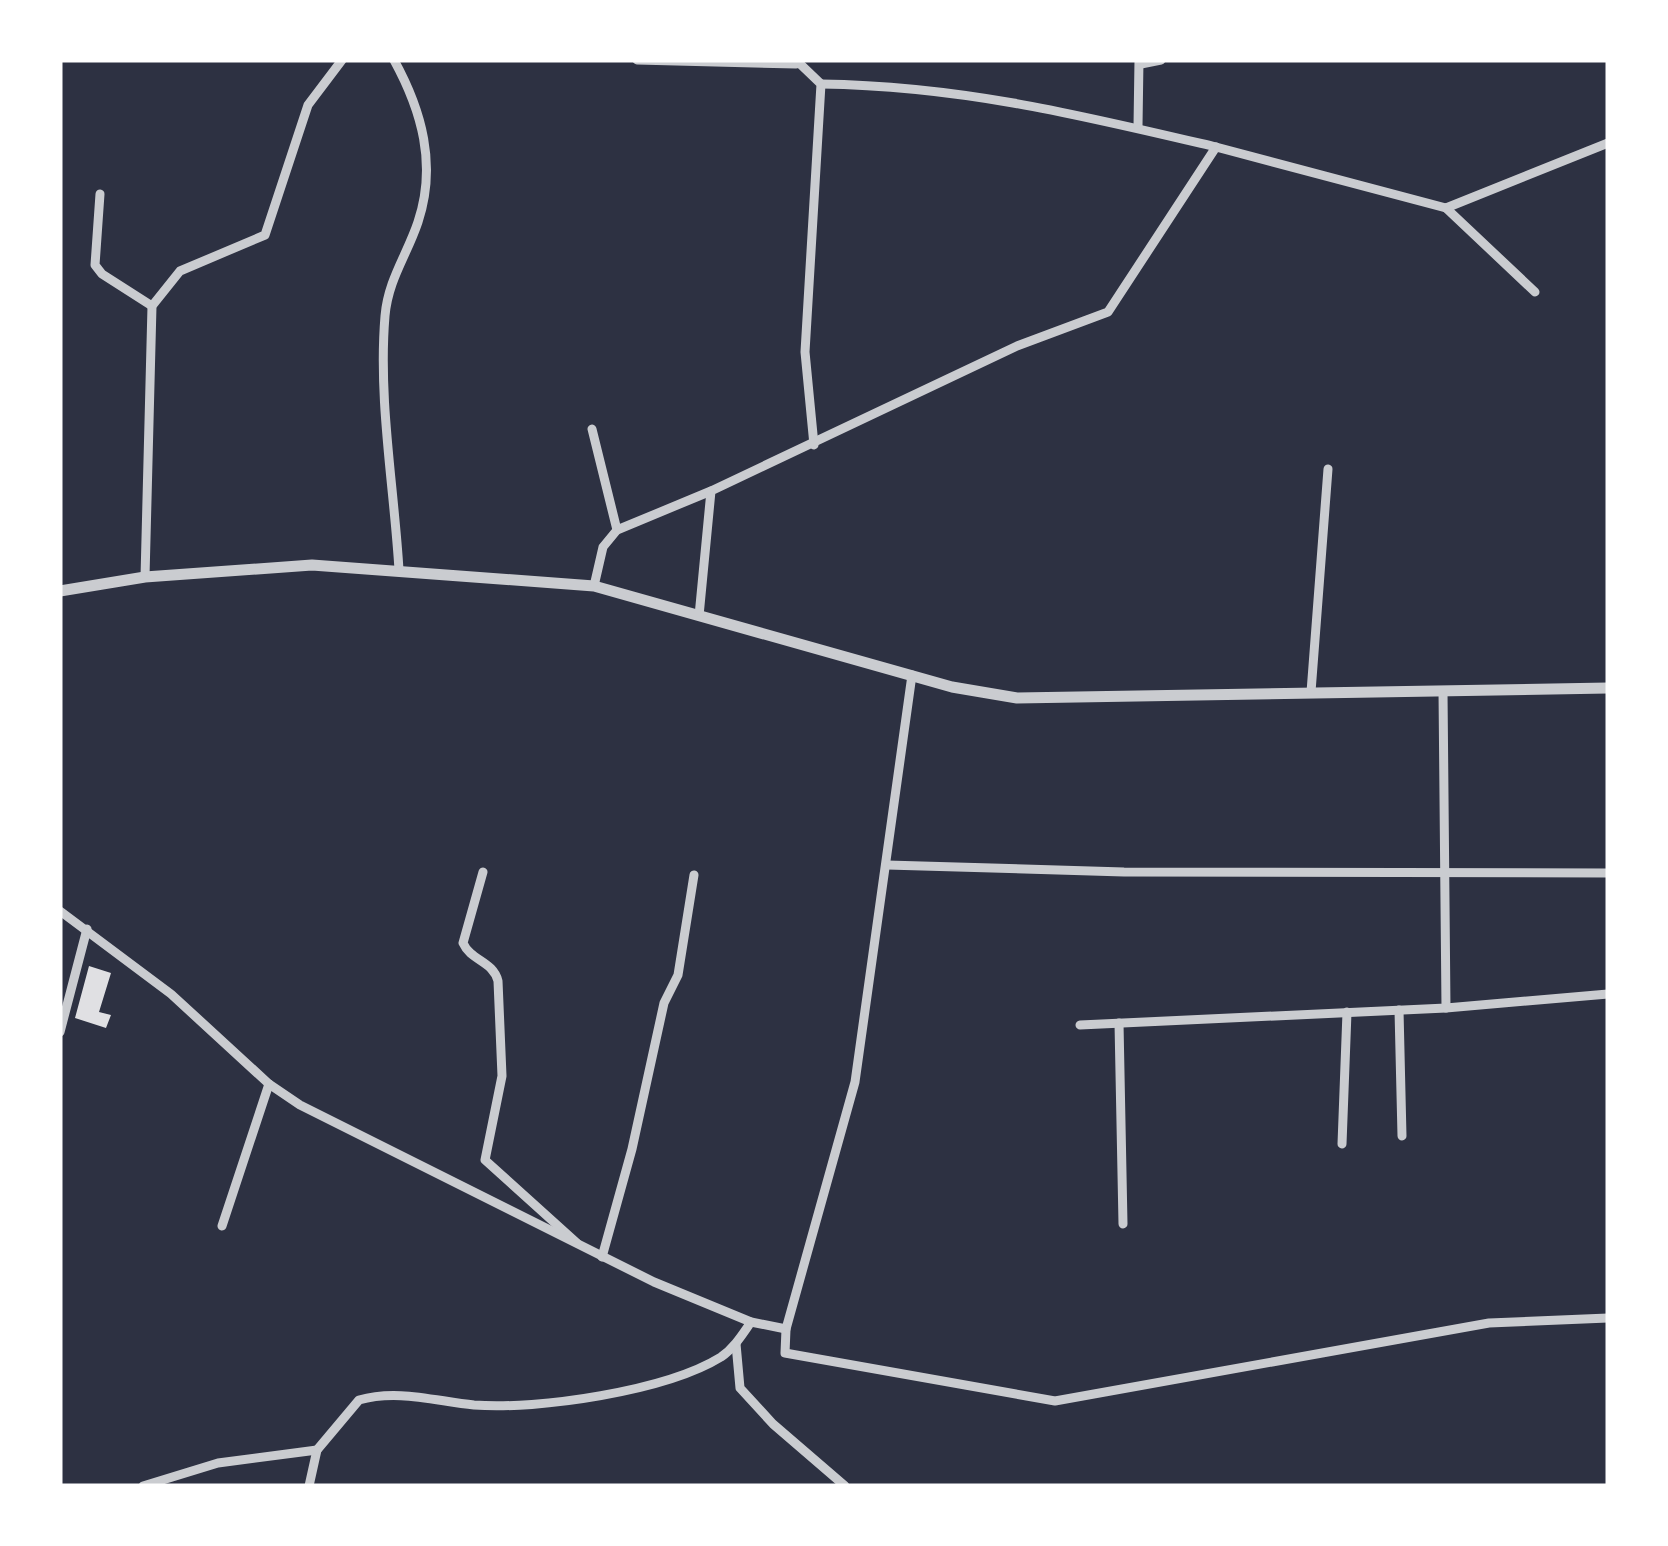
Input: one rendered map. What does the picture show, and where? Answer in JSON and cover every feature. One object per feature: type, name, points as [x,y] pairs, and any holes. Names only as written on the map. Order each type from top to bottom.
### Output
[{"type":"street","points":[[145,577],[152,306],[180,272],[265,235],[308,105],[342,60]]},
{"type":"street","points":[[394,60],[419,118],[427,155],[418,224],[396,265],[385,316],[384,384],[399,570]]},
{"type":"street","points":[[636,60],[796,62],[821,84],[907,86],[1016,101],[1138,126],[1446,208],[1535,292]]},
{"type":"street","points":[[1138,126],[1140,62],[1161,60]]},
{"type":"street","points":[[814,445],[805,352],[821,84]]},
{"type":"street","points":[[1446,208],[1608,143]]},
{"type":"street","points":[[594,586],[603,548],[617,530],[814,445],[1018,346],[1108,312],[1216,147]]},
{"type":"street","points":[[100,194],[95,265],[102,274],[152,306]]},
{"type":"street","points":[[592,429],[617,530]]},
{"type":"street","points":[[1312,692],[1328,469]]},
{"type":"street","points":[[699,616],[711,490]]},
{"type":"street","points":[[60,591],[145,577],[312,565],[594,586],[912,676],[1017,698],[1608,688]]},
{"type":"street","points":[[912,676],[856,1082],[782,1346],[792,1356],[1056,1401],[1489,1323],[1608,1318]]},
{"type":"street","points":[[1443,691],[1446,1008]]},
{"type":"street","points":[[887,865],[1608,873]]},
{"type":"street","points":[[483,872],[463,943],[470,954],[493,968],[498,982],[502,1076],[486,1160],[582,1248]]},
{"type":"street","points":[[602,1256],[632,1149],[664,1003],[678,975],[694,875]]},
{"type":"street","points":[[60,911],[88,929],[224,1039],[269,1084],[381,1149],[582,1248],[751,1322],[786,1329]]},
{"type":"street","points":[[60,1032],[88,929]]},
{"type":"street","points":[[1080,1025],[1446,1008],[1608,994]]},
{"type":"street","points":[[1399,1010],[1402,1136]]},
{"type":"street","points":[[1342,1144],[1347,1012]]},
{"type":"street","points":[[1119,1023],[1123,1224]]},
{"type":"street","points":[[222,1226],[269,1084]]},
{"type":"street","points":[[309,1486],[317,1450],[359,1400],[376,1396],[508,1406],[573,1402],[708,1363],[736,1344],[751,1322]]},
{"type":"street","points":[[736,1344],[740,1388],[773,1424],[845,1486]]},
{"type":"street","points":[[143,1486],[218,1463],[317,1450]]},
{"type":"building","points":[[89,966],[111,973],[99,1012],[111,1015],[106,1028],[75,1018]]}]
